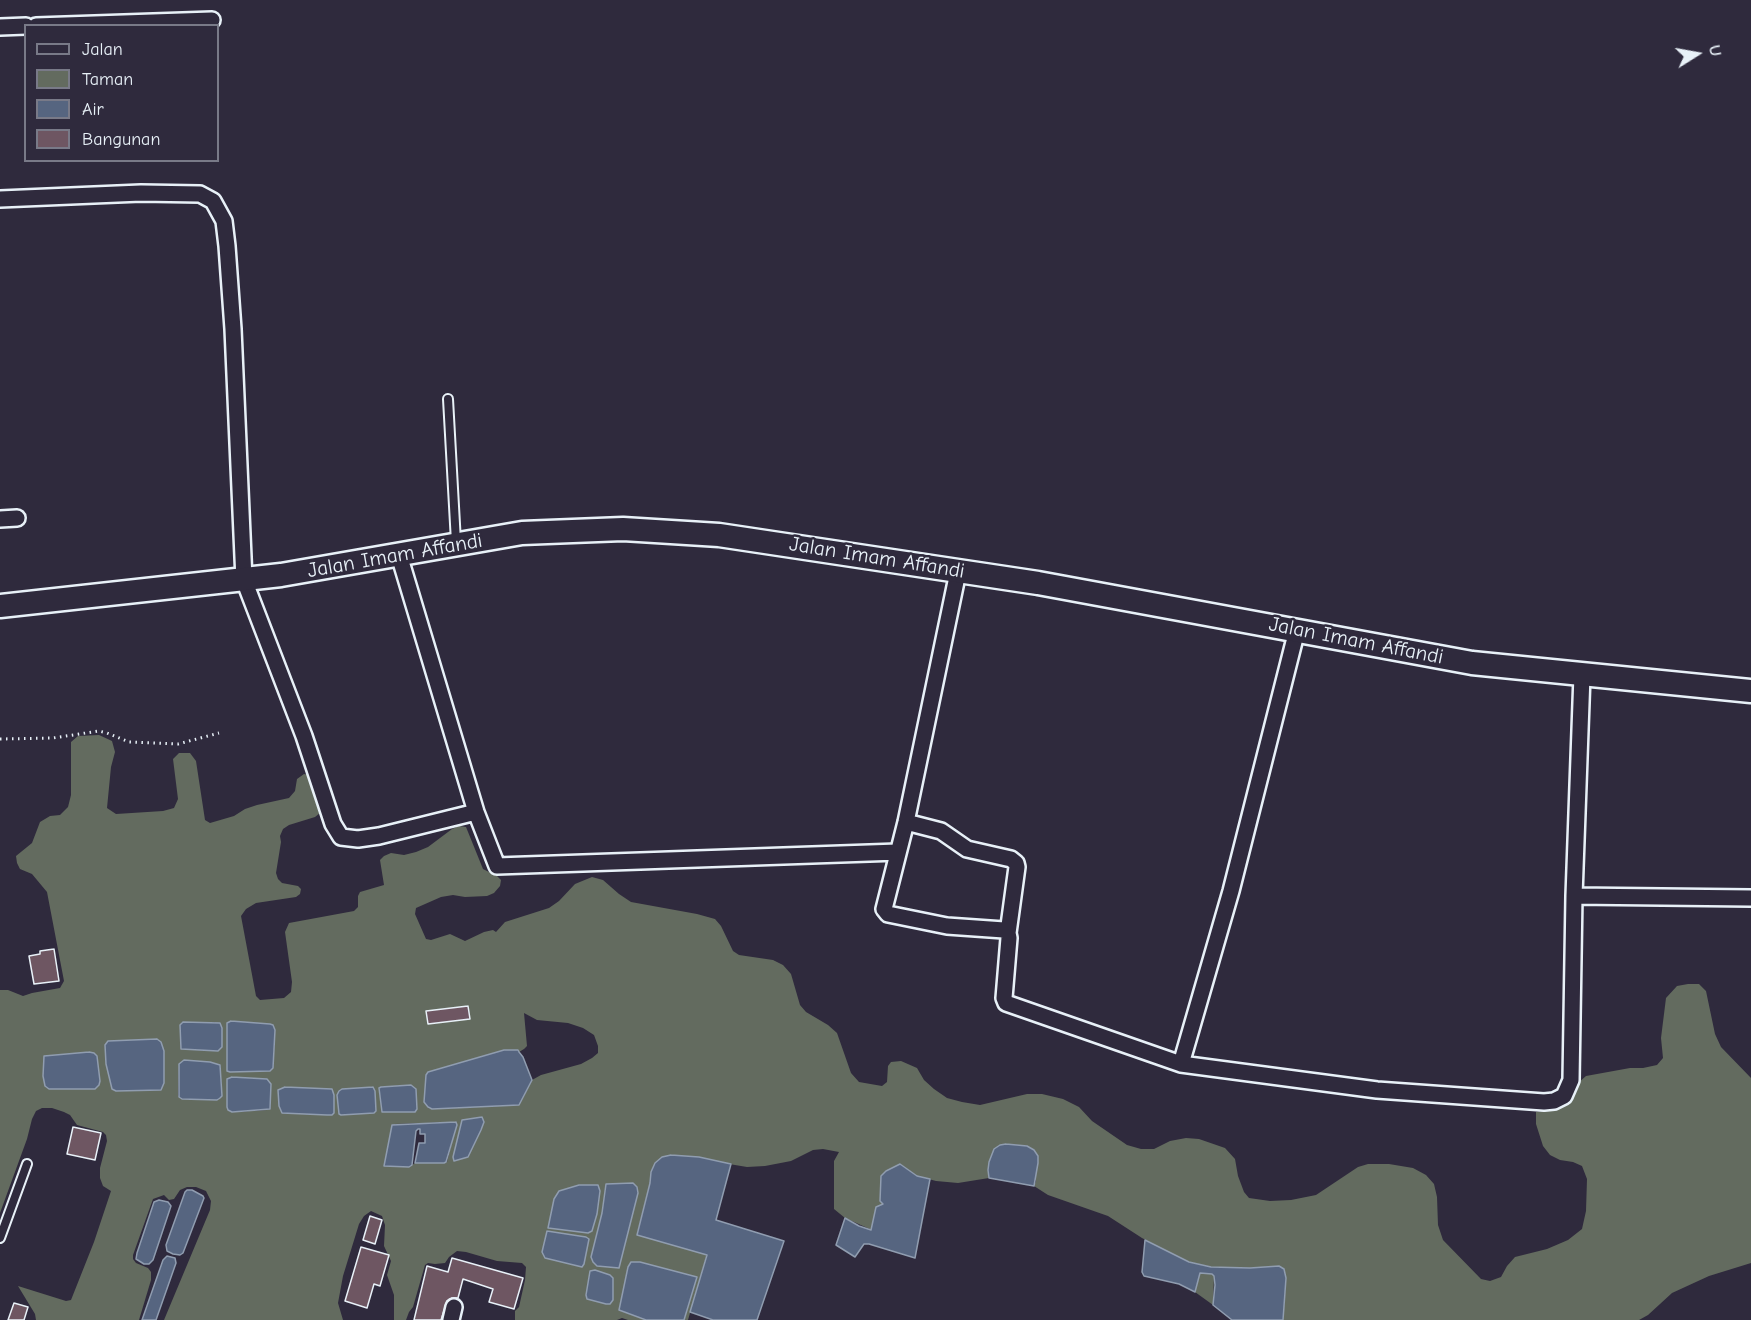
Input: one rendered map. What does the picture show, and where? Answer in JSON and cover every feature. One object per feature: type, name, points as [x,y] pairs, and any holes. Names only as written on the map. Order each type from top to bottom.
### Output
[{"type":"street","points":[[95,24],[212,20]]},
{"type":"street","points":[[0,27],[24,26]]},
{"type":"street","points":[[0,199],[141,193],[200,194],[213,201],[224,221],[227,246],[244,580],[304,736],[333,824],[341,837],[358,839],[476,812]]},
{"type":"street","points":[[0,519],[17,518]]},
{"type":"street","name":"Jalan Imam Affandi","points":[[0,606],[291,574],[522,533],[633,529],[741,538],[1038,583],[1472,663],[1751,691]]},
{"type":"street","points":[[399,555],[476,812],[496,865],[500,867],[898,852]]},
{"type":"street","points":[[958,572],[906,822],[884,909],[888,914],[947,926],[1004,930],[1008,933]]},
{"type":"street","points":[[1181,1064],[1231,891],[1297,630]]},
{"type":"street","points":[[906,822],[941,831],[967,849],[1011,859],[1016,863],[1008,933],[1004,998],[1006,1003],[1181,1064],[1377,1090],[1544,1102],[1560,1099],[1564,1096],[1571,1080],[1574,896],[1582,675]]},
{"type":"street","points":[[1574,896],[1751,898]]},
{"type":"lane","points":[[448,399],[456,545]]},
{"type":"lane","points":[[0,1238],[27,1164]]},
{"type":"path","points":[[0,740],[53,738],[99,731],[129,742],[178,744],[219,733]]},
{"type":"green space","points":[[99,735],[112,741],[115,752],[111,767],[107,808],[116,814],[163,811],[174,808],[178,799],[173,759],[179,753],[190,753],[196,761],[205,820],[210,823],[234,816],[257,805],[289,798],[295,791],[297,779],[304,774],[310,775],[322,799],[320,813],[283,829],[280,836],[276,873],[282,883],[298,886],[301,889],[300,894],[296,897],[256,903],[246,909],[241,916],[256,996],[260,1000],[284,998],[291,992],[292,982],[285,932],[289,923],[354,911],[358,907],[360,892],[384,885],[380,860],[384,856],[391,853],[404,855],[416,852],[428,847],[452,829],[459,826],[466,827],[483,869],[501,880],[500,886],[494,893],[487,896],[441,897],[416,908],[415,914],[426,939],[431,940],[450,934],[465,941],[484,932],[493,930],[496,932],[505,922],[549,908],[575,884],[592,877],[603,880],[631,902],[715,919],[733,951],[739,955],[773,960],[783,965],[791,974],[800,1005],[806,1012],[837,1033],[851,1073],[859,1082],[882,1086],[887,1082],[888,1066],[891,1062],[901,1061],[917,1068],[924,1080],[947,1098],[962,1102],[980,1105],[1027,1094],[1042,1094],[1063,1099],[1079,1107],[1092,1121],[1127,1145],[1141,1149],[1154,1149],[1170,1141],[1186,1138],[1199,1139],[1225,1148],[1235,1159],[1238,1176],[1249,1198],[1270,1201],[1316,1195],[1358,1167],[1368,1164],[1389,1164],[1413,1168],[1426,1175],[1434,1184],[1438,1225],[1443,1240],[1481,1279],[1490,1281],[1501,1277],[1515,1257],[1547,1249],[1568,1240],[1582,1229],[1586,1211],[1587,1179],[1582,1166],[1550,1155],[1543,1146],[1536,1124],[1536,1112],[1557,1110],[1572,1100],[1578,1083],[1586,1076],[1657,1065],[1663,1058],[1661,1038],[1666,998],[1677,986],[1699,984],[1706,991],[1715,1034],[1721,1047],[1751,1078],[1751,1263],[1709,1276],[1672,1293],[1648,1315],[1639,1320],[1283,1320],[1286,1278],[1284,1269],[1279,1266],[1211,1267],[1189,1262],[1142,1238],[1108,1216],[1048,1195],[1034,1186],[1036,1181],[1027,1146],[1000,1145],[988,1170],[989,1178],[958,1183],[917,1176],[900,1164],[883,1204],[876,1208],[872,1230],[845,1218],[834,1209],[834,1161],[839,1152],[823,1149],[813,1150],[791,1161],[765,1166],[747,1167],[723,1163],[651,1172],[637,1234],[707,1254],[688,1320],[684,1320],[697,1277],[628,1267],[619,1310],[646,1320],[622,1318],[617,1320],[515,1320],[515,1311],[519,1307],[526,1267],[522,1263],[497,1261],[457,1251],[445,1263],[425,1265],[413,1307],[406,1320],[394,1320],[394,1295],[387,1275],[391,1261],[384,1246],[385,1225],[382,1216],[371,1211],[359,1224],[343,1276],[338,1303],[343,1320],[164,1320],[210,1210],[211,1201],[206,1191],[196,1187],[187,1187],[180,1190],[174,1199],[169,1200],[164,1195],[153,1199],[133,1255],[136,1263],[148,1268],[151,1272],[151,1280],[139,1320],[36,1320],[35,1314],[18,1286],[66,1301],[71,1300],[111,1191],[103,1186],[100,1178],[100,1168],[107,1141],[106,1135],[103,1132],[77,1125],[70,1115],[64,1112],[42,1108],[36,1111],[32,1119],[0,1213],[0,990],[8,990],[23,996],[60,988],[64,981],[47,892],[32,874],[20,869],[16,856],[32,843],[40,822],[50,816],[60,815],[68,807],[71,795],[71,742],[78,736]],"holes":[[[468,1006],[470,1019],[428,1024],[427,1011]],[[524,1013],[537,1020],[568,1023],[583,1028],[594,1035],[598,1046],[598,1053],[581,1064],[541,1075],[532,1080],[519,1105],[428,1108],[426,1075],[428,1072],[504,1050],[518,1050],[519,1052],[527,1046]],[[231,1021],[273,1025],[275,1030],[273,1068],[270,1071],[227,1023]],[[215,1022],[218,1051],[181,1049],[181,1023]],[[179,1064],[220,1065],[222,1096],[220,1098],[217,1100],[182,1099],[178,1095]],[[228,1078],[262,1078],[271,1084],[270,1109],[232,1112],[227,1107]],[[411,1085],[382,1112],[379,1089],[381,1087]],[[457,1122],[447,1162],[415,1163],[409,1167],[395,1124]],[[606,1185],[624,1243],[619,1268],[602,1213]],[[595,1270],[613,1278],[613,1300],[610,1304]]]},
{"type":"green space","points":[[1205,1272],[1214,1276],[1213,1305],[1195,1292],[1200,1273]]},
{"type":"water","points":[[231,1021],[273,1025],[275,1030],[273,1068],[270,1071],[227,1071],[227,1023]]},
{"type":"water","points":[[183,1022],[220,1023],[222,1047],[218,1051],[181,1049],[180,1025]]},
{"type":"water","points":[[157,1039],[161,1042],[164,1051],[164,1083],[161,1090],[116,1091],[112,1089],[106,1064],[105,1045],[108,1041]]},
{"type":"water","points":[[504,1050],[518,1050],[532,1080],[519,1105],[432,1109],[424,1102],[428,1072]]},
{"type":"water","points":[[89,1052],[97,1056],[100,1081],[95,1089],[49,1089],[45,1086],[44,1056]]},
{"type":"water","points":[[184,1060],[220,1065],[222,1096],[220,1098],[217,1100],[179,1097],[179,1064]]},
{"type":"water","points":[[232,1077],[267,1079],[271,1084],[270,1109],[232,1112],[228,1110],[227,1079]]},
{"type":"water","points":[[411,1085],[416,1089],[417,1109],[415,1112],[382,1112],[379,1088]]},
{"type":"water","points":[[285,1087],[332,1089],[334,1113],[327,1115],[282,1113],[278,1090]]},
{"type":"water","points":[[373,1087],[376,1111],[374,1113],[339,1114],[337,1095],[339,1091]]},
{"type":"water","points":[[482,1117],[484,1122],[468,1157],[454,1161],[462,1120]]},
{"type":"water","points":[[456,1122],[446,1162],[415,1163],[419,1143],[425,1143],[425,1134],[420,1134],[420,1129],[418,1129],[412,1165],[409,1167],[384,1166],[392,1125]]},
{"type":"water","points":[[1006,1144],[1027,1146],[1038,1156],[1034,1186],[989,1178],[989,1162],[994,1149]]},
{"type":"water","points":[[671,1155],[699,1157],[731,1164],[716,1220],[784,1241],[757,1320],[713,1320],[690,1312],[707,1255],[637,1235],[651,1172],[655,1163],[662,1157]]},
{"type":"water","points":[[900,1164],[917,1176],[930,1179],[915,1258],[869,1244],[864,1244],[855,1257],[836,1245],[845,1218],[871,1230],[876,1207],[883,1204],[880,1201],[881,1176]]},
{"type":"water","points":[[633,1183],[638,1193],[619,1268],[597,1266],[591,1257],[602,1213],[606,1184]]},
{"type":"water","points":[[579,1185],[598,1185],[600,1191],[592,1231],[588,1233],[548,1228],[554,1199],[559,1191]]},
{"type":"water","points":[[187,1190],[192,1190],[204,1198],[183,1253],[173,1254],[167,1251],[166,1245]]},
{"type":"water","points":[[159,1200],[168,1202],[171,1206],[153,1260],[149,1264],[144,1264],[136,1259],[137,1253],[154,1202]]},
{"type":"water","points":[[547,1231],[589,1239],[582,1267],[545,1258],[542,1252]]},
{"type":"water","points":[[1145,1240],[1189,1262],[1211,1267],[1279,1266],[1284,1269],[1286,1278],[1283,1320],[1232,1320],[1213,1305],[1215,1285],[1212,1274],[1200,1273],[1195,1292],[1179,1284],[1144,1276],[1142,1272]]},
{"type":"water","points":[[167,1256],[175,1258],[176,1263],[156,1320],[142,1320],[163,1260]]},
{"type":"water","points":[[631,1262],[640,1262],[697,1277],[684,1320],[646,1320],[619,1310]]},
{"type":"water","points":[[595,1270],[613,1278],[613,1300],[610,1304],[587,1299],[590,1271]]},
{"type":"building","points":[[54,949],[59,981],[34,984],[29,956],[40,954],[40,951]]},
{"type":"building","points":[[468,1006],[470,1019],[428,1024],[426,1011]]},
{"type":"building","points":[[73,1127],[101,1133],[95,1160],[67,1154]]},
{"type":"building","points":[[370,1216],[382,1220],[375,1244],[363,1240]]},
{"type":"building","points":[[361,1247],[389,1255],[380,1286],[374,1284],[367,1308],[345,1301]]},
{"type":"building","points":[[452,1258],[523,1278],[514,1309],[489,1302],[493,1289],[463,1279],[458,1298],[447,1301],[441,1320],[414,1320],[427,1266],[448,1272]]},
{"type":"building","points":[[14,1303],[28,1307],[24,1320],[8,1320]]}]
